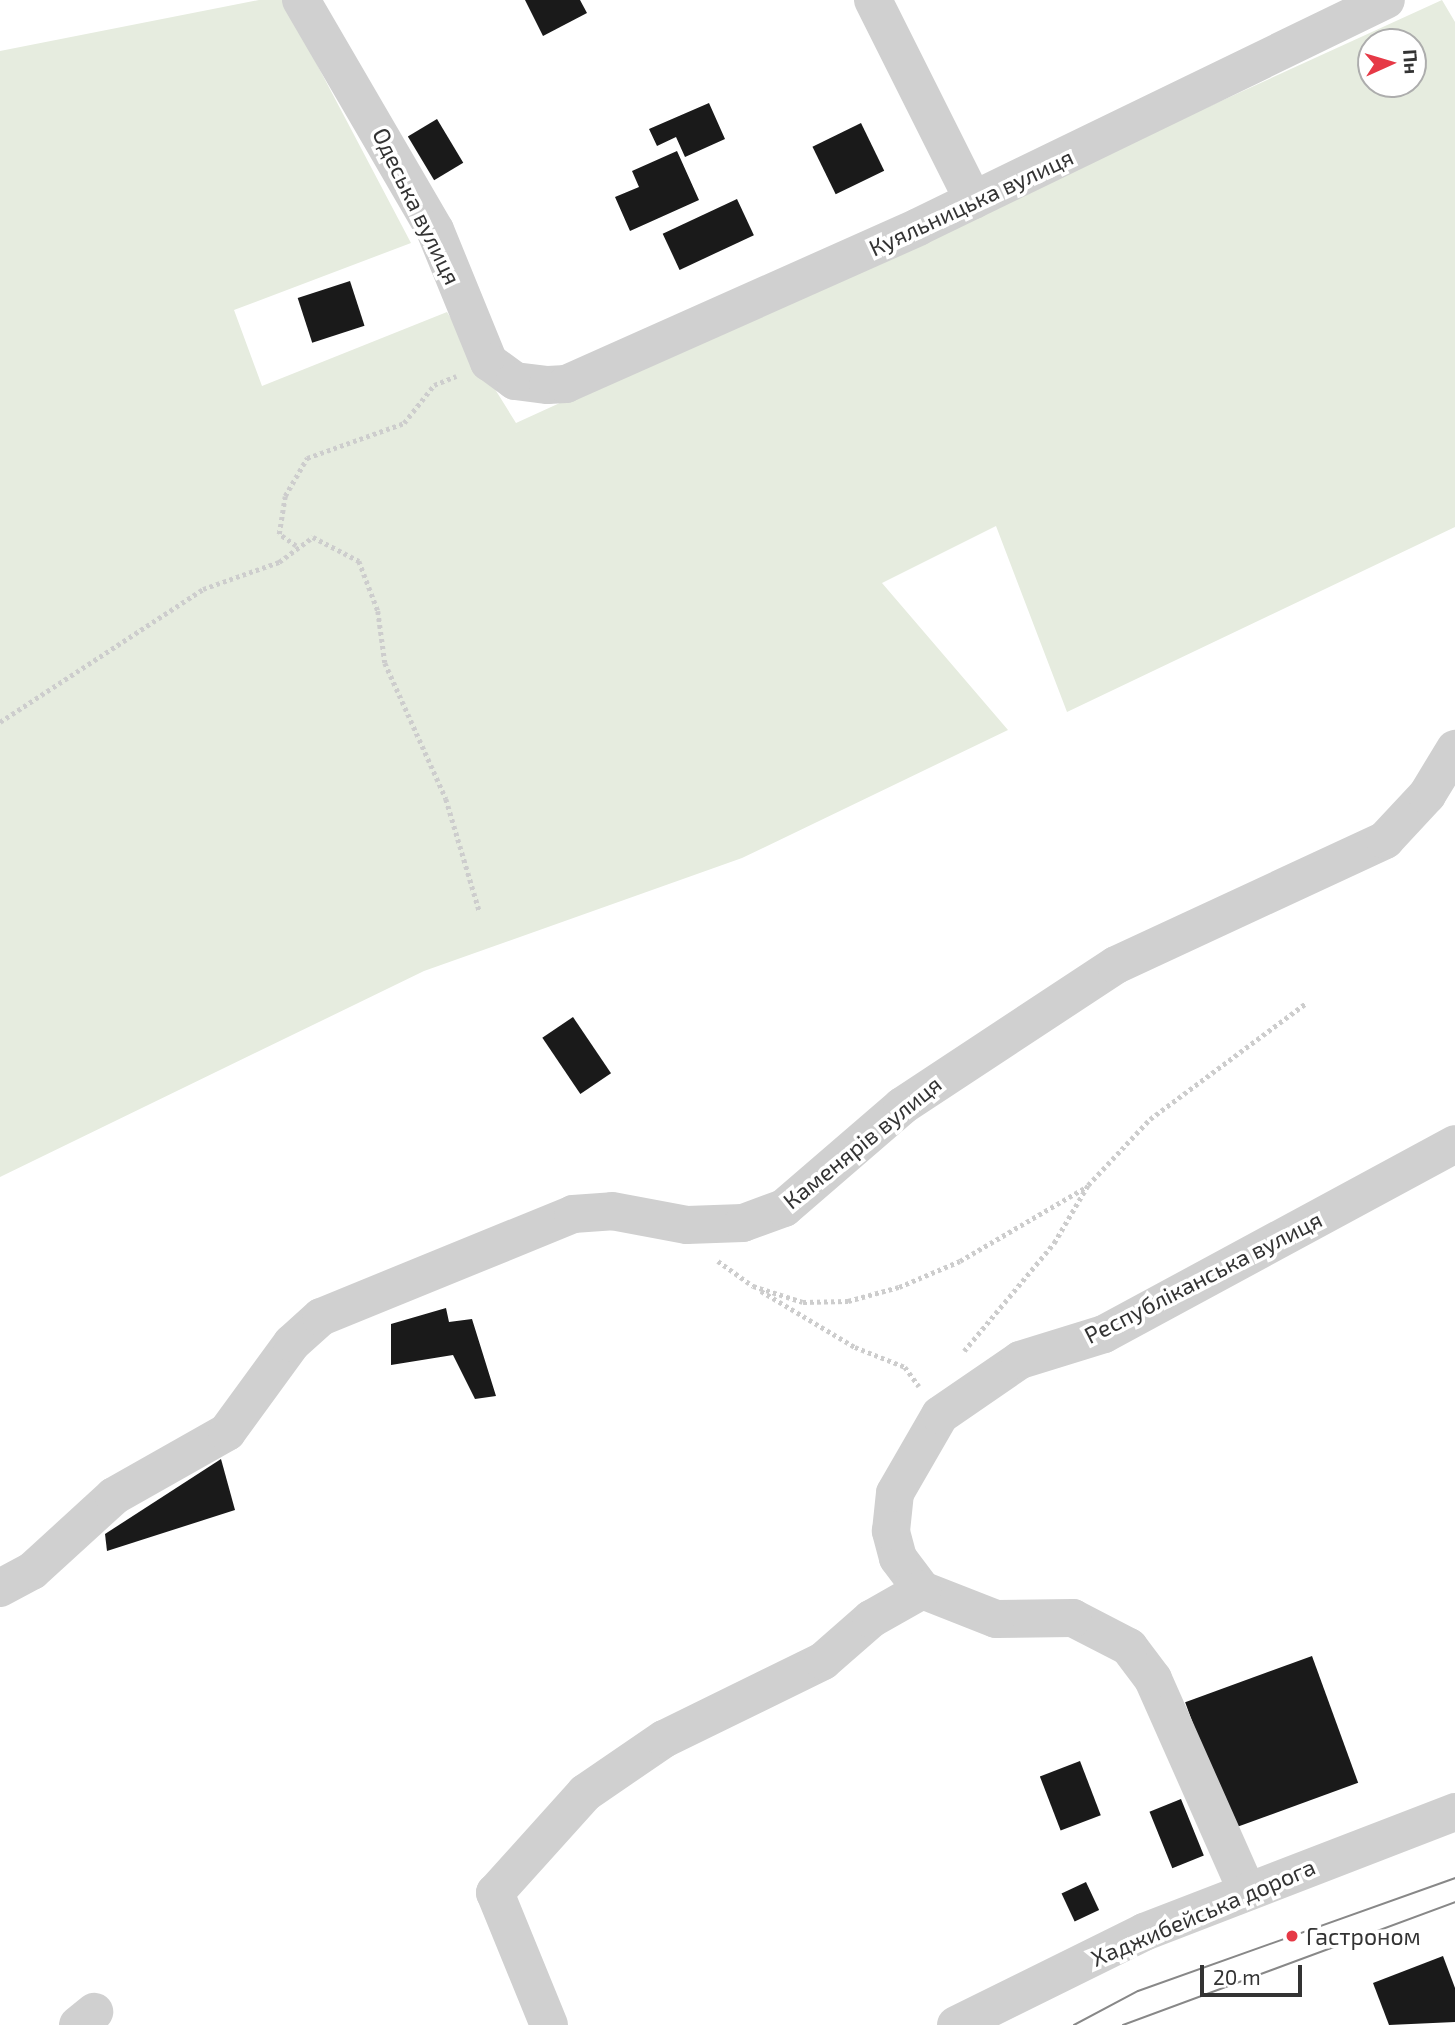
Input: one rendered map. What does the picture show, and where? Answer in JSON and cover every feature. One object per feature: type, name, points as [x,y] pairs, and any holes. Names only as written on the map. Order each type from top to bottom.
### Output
[{"type":"street","name":"Одеська вулиця","points":[[301,0],[435,230],[489,362]]},
{"type":"street","points":[[873,0],[974,200]]},
{"type":"street","name":"Куяльницька вулиця","points":[[489,362],[515,381],[566,384],[974,200],[1385,0]]},
{"type":"street","name":"Каменярів вулиця","points":[[0,1588],[32,1571],[114,1496],[227,1432],[292,1343],[321,1317],[573,1214],[612,1211],[687,1226],[743,1223],[784,1208],[902,1106],[1116,965],[1385,840],[1427,795],[1455,749]]},
{"type":"street","name":"Республіканська вулиця","points":[[922,1590],[898,1558],[891,1531],[895,1493],[940,1415],[1020,1360],[1104,1334],[1455,1144]]},
{"type":"street","points":[[549,2025],[495,1893],[585,1793],[664,1739],[823,1661],[871,1619],[922,1590],[996,1619],[1073,1618],[1129,1647],[1153,1679],[1246,1889]]},
{"type":"street","name":"Хаджибейська дорога","points":[[956,2025],[1246,1889],[1455,1812]]},
{"type":"path","points":[[296,546],[279,534],[285,496],[307,458],[404,424],[433,385],[489,362]]},
{"type":"path","points":[[0,722],[203,589],[279,562],[296,546],[313,537],[359,561],[379,611],[385,663],[446,799],[479,910]]},
{"type":"path","points":[[962,1354],[1054,1243],[1088,1185],[1150,1119],[1305,1004]]},
{"type":"path","points":[[753,1286],[803,1302],[848,1301],[899,1287],[960,1261],[1088,1185]]},
{"type":"path","points":[[687,1226],[707,1253],[753,1286],[855,1347],[905,1367],[940,1415]]},
{"type":"shaded area","points":[[259,0],[283,0],[411,243],[234,310],[262,386],[447,312],[516,423],[1357,39],[1357,98],[1427,98],[1427,28],[1381,28],[1442,0],[1455,22],[1455,527],[1067,712],[996,526],[882,583],[1008,730],[742,858],[424,971],[0,1177],[0,51]]},
{"type":"building","points":[[525,0],[580,0],[587,13],[543,36]]},
{"type":"building","points":[[709,103],[725,139],[685,157],[676,137],[657,146],[649,129]]},
{"type":"building","points":[[437,119],[463,163],[434,180],[408,137]]},
{"type":"building","points":[[861,123],[884,171],[836,194],[812,147]]},
{"type":"building","points":[[677,151],[699,200],[630,231],[615,197],[639,187],[632,171]]},
{"type":"building","points":[[737,199],[754,235],[680,270],[663,234]]},
{"type":"building","points":[[350,281],[365,326],[312,343],[298,298]]},
{"type":"building","points":[[573,1017],[611,1073],[580,1094],[542,1038]]},
{"type":"building","points":[[446,1308],[449,1322],[472,1319],[496,1396],[475,1399],[453,1355],[391,1365],[391,1324]]},
{"type":"building","points":[[221,1459],[235,1510],[107,1551],[105,1534]]},
{"type":"building","points":[[1312,1656],[1358,1783],[1231,1829],[1185,1702]]},
{"type":"building","points":[[1080,1761],[1101,1815],[1061,1831],[1040,1776]]},
{"type":"building","points":[[1181,1799],[1204,1856],[1172,1868],[1149,1812]]},
{"type":"building","points":[[1086,1882],[1099,1910],[1075,1922],[1062,1893]]},
{"type":"building","points":[[1443,1956],[1455,1988],[1455,2022],[1389,2025],[1373,1983]]},
{"type":"tram line","points":[[1074,2025],[1138,1991],[1455,1878]]},
{"type":"tram line","points":[[1123,2025],[1455,1902]]},
{"type":"place","name":"Гастроном","points":[[1292,1936]]}]
